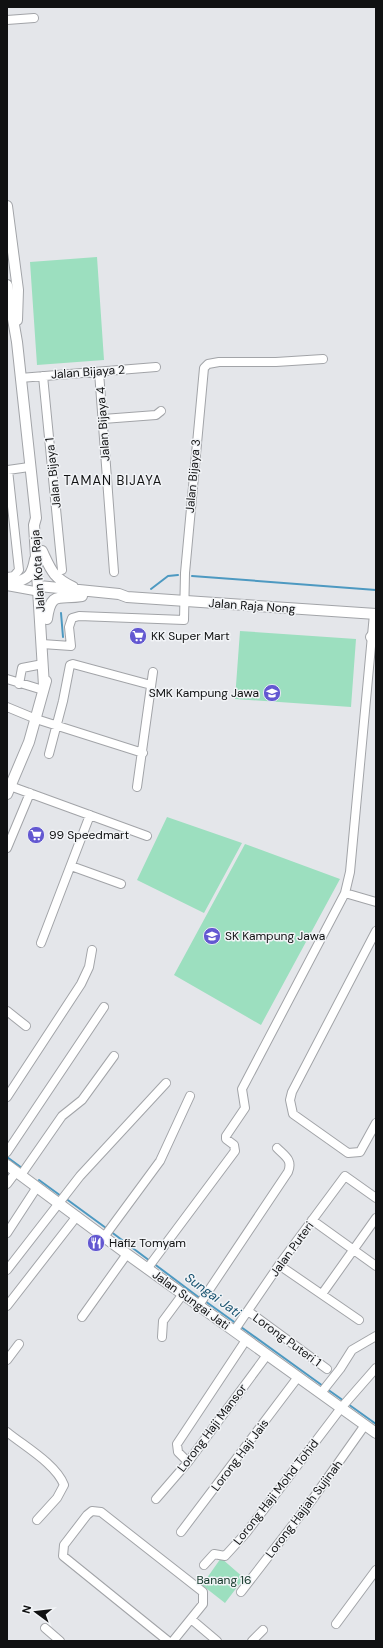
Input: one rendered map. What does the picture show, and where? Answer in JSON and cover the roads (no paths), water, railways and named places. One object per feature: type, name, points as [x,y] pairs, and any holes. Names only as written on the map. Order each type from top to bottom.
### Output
[{"type":"main road","name":"Jalan Kota Raja","points":[[7,206],[8,224],[18,290],[17,342]]},
{"type":"main road","name":"Jalan Kota Raja","points":[[7,285],[17,342],[29,467],[36,518],[34,525],[40,553],[45,644],[43,664],[44,688],[29,742],[8,790]]},
{"type":"main road","points":[[8,582],[23,582],[29,576],[40,553]]},
{"type":"main road","points":[[40,553],[50,570],[58,579],[82,593]]},
{"type":"main road","name":"Jalan Raja Nong","points":[[42,589],[82,593],[118,600],[127,597],[375,614]]},
{"type":"main road","points":[[42,589],[47,619]]},
{"type":"main road","points":[[44,688],[46,680],[45,644],[50,603],[54,599],[82,593]]},
{"type":"main road","name":"Jalan Sungai Jati","points":[[7,1165],[37,1187],[62,1199],[77,1216],[107,1233],[127,1254],[151,1264],[183,1294],[202,1301],[236,1327],[246,1340],[298,1377],[324,1389],[344,1404],[365,1425],[376,1433]]},
{"type":"street","points":[[7,20],[34,18]]},
{"type":"street","name":"Jalan Bijaya 3","points":[[45,644],[71,646],[69,627],[72,618],[79,616],[184,620],[184,601],[203,372],[208,364],[219,362],[276,362],[323,359]]},
{"type":"street","name":"Jalan Bijaya 2","points":[[20,378],[156,367]]},
{"type":"street","name":"Jalan Bijaya 4","points":[[99,372],[114,572]]},
{"type":"street","name":"Jalan Bijaya 1","points":[[43,376],[62,570]]},
{"type":"street","points":[[103,419],[156,415],[161,411]]},
{"type":"street","points":[[8,582],[19,570],[8,470],[29,467]]},
{"type":"street","points":[[8,582],[42,589]]},
{"type":"street","points":[[151,1264],[235,1151],[234,1145],[226,1139],[226,1136],[245,1108],[242,1089],[345,892],[350,872],[375,614]]},
{"type":"street","points":[[19,684],[22,668],[43,664]]},
{"type":"street","points":[[49,754],[63,701],[70,665],[73,664],[151,685]]},
{"type":"street","points":[[137,787],[153,672]]},
{"type":"street","points":[[7,679],[19,684],[44,688]]},
{"type":"street","points":[[7,707],[36,719],[143,752]]},
{"type":"street","points":[[8,790],[30,793],[147,836]]},
{"type":"street","points":[[7,848],[30,793]]},
{"type":"street","points":[[41,943],[90,815]]},
{"type":"street","points":[[70,866],[121,884]]},
{"type":"street","points":[[345,892],[376,902]]},
{"type":"street","points":[[376,931],[292,1092],[290,1100],[293,1114],[348,1153],[360,1152],[376,1123]]},
{"type":"street","points":[[7,1097],[81,984],[89,967],[92,950]]},
{"type":"street","points":[[7,1152],[104,1007]]},
{"type":"street","points":[[7,1011],[26,1026]]},
{"type":"street","points":[[7,1184],[19,1174],[62,1116],[82,1100],[114,1056]]},
{"type":"street","points":[[7,1270],[62,1199],[109,1143],[166,1083]]},
{"type":"street","points":[[107,1233],[160,1161],[190,1096]]},
{"type":"street","points":[[202,1301],[291,1166],[290,1160],[277,1148]]},
{"type":"street","name":"Jalan Puteri","points":[[236,1327],[279,1265],[345,1176],[376,1198]]},
{"type":"street","points":[[7,1233],[37,1187]]},
{"type":"street","points":[[7,1306],[77,1216]]},
{"type":"street","points":[[322,1294],[376,1218]]},
{"type":"street","points":[[312,1220],[376,1266]]},
{"type":"street","points":[[82,1317],[127,1254]]},
{"type":"street","points":[[279,1265],[359,1320]]},
{"type":"street","points":[[162,1337],[163,1321],[183,1294]]},
{"type":"street","name":"Lorong Puteri 1","points":[[248,1311],[327,1369]]},
{"type":"street","points":[[324,1389],[352,1350],[376,1336]]},
{"type":"street","points":[[188,1462],[178,1452],[177,1444],[246,1340]]},
{"type":"street","points":[[7,1360],[19,1344]]},
{"type":"street","name":"Lorong Haji Mansor","points":[[156,1499],[188,1462],[267,1355]]},
{"type":"street","points":[[344,1404],[376,1368]]},
{"type":"street","name":"Lorong Haji Jais","points":[[181,1532],[298,1377]]},
{"type":"street","name":"Lorong Haji Mohd Tohid","points":[[204,1565],[214,1554],[225,1556],[246,1533],[344,1404]]},
{"type":"street","name":"Lorong Hajjah Sujinah","points":[[241,1592],[312,1500],[365,1425]]},
{"type":"street","points":[[7,1432],[61,1476],[64,1485],[57,1498],[37,1520]]},
{"type":"street","points":[[168,1641],[63,1556],[62,1551],[64,1545],[87,1515],[92,1511],[101,1512],[200,1587],[204,1597],[203,1604],[173,1641]]},
{"type":"street","points":[[336,1624],[376,1570]]},
{"type":"street","points":[[191,1619],[217,1641]]},
{"type":"street","points":[[45,1628],[55,1639]]},
{"type":"street","points":[[252,1641],[263,1630]]},
{"type":"waterway","points":[[151,589],[168,576],[178,575]]},
{"type":"waterway","points":[[192,576],[376,590]]},
{"type":"waterway","points":[[61,613],[63,637]]},
{"type":"waterway","name":"Sungai Jati","points":[[7,1157],[22,1168]]},
{"type":"waterway","name":"Sungai Jati","points":[[39,1180],[61,1196]]},
{"type":"waterway","name":"Sungai Jati","points":[[65,1198],[106,1228]]},
{"type":"waterway","name":"Sungai Jati","points":[[110,1231],[150,1261]]},
{"type":"waterway","name":"Sungai Jati","points":[[153,1263],[201,1299]]},
{"type":"waterway","name":"Sungai Jati","points":[[205,1301],[237,1324]]},
{"type":"waterway","name":"Sungai Jati","points":[[241,1327],[323,1386]]},
{"type":"waterway","name":"Sungai Jati","points":[[327,1389],[344,1401]]},
{"type":"waterway","name":"Sungai Jati","points":[[348,1404],[376,1424]]},
{"type":"place","name":"KK Super Mart","points":[[138,636]]},
{"type":"place","name":"SMK Kampung Jawa","points":[[272,693]]},
{"type":"place","name":"99 Speedmart","points":[[36,835]]},
{"type":"place","name":"SK Kampung Jawa","points":[[212,936]]},
{"type":"place","name":"Hafiz Tomyam","points":[[96,1243]]},
{"type":"district","name":"TAMAN BIJAYA","points":[[113,480]]},
{"type":"park label","name":"Banang 16","points":[[224,1580]]}]
